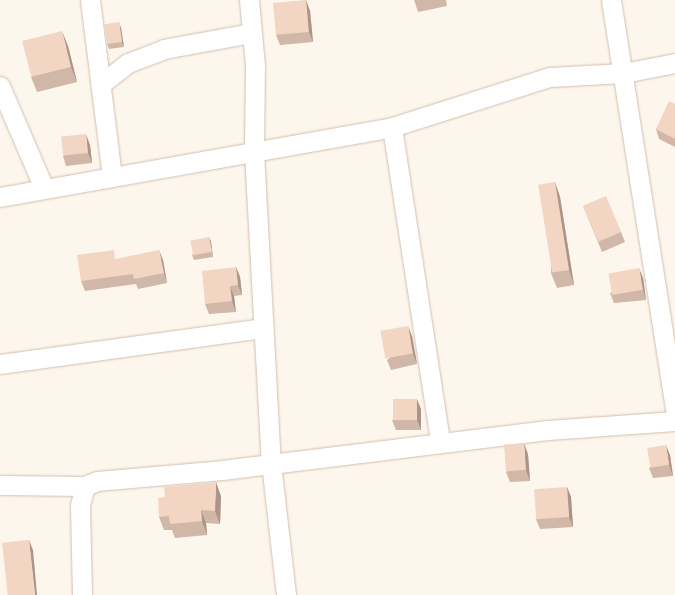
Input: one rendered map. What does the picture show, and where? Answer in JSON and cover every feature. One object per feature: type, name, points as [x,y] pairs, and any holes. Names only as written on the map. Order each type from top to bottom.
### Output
[{"type":"street","points":[[90,0],[112,176]]},
{"type":"street","points":[[249,0],[255,66],[254,152],[271,463],[286,595]]},
{"type":"street","points":[[610,0],[624,73],[675,410]]},
{"type":"street","points":[[101,84],[128,63],[164,49],[251,33]]},
{"type":"street","points":[[0,197],[392,127],[550,78],[624,73],[675,63]]},
{"type":"street","points":[[0,86],[44,188]]},
{"type":"street","points":[[392,127],[440,442]]},
{"type":"street","points":[[0,364],[264,328]]},
{"type":"street","points":[[0,485],[85,486],[97,481],[271,463],[548,430],[675,421]]},
{"type":"street","points":[[82,595],[80,505],[85,486]]},
{"type":"building","points":[[306,0],[309,32],[276,35],[273,3]]},
{"type":"building","points":[[119,22],[122,42],[107,44],[104,24]]},
{"type":"building","points":[[62,31],[71,67],[31,77],[22,41]]},
{"type":"building","points":[[669,101],[675,104],[675,139],[656,129]]},
{"type":"building","points":[[86,134],[88,153],[63,156],[61,137]]},
{"type":"building","points":[[555,182],[569,270],[552,273],[538,185]]},
{"type":"building","points":[[606,196],[621,232],[598,242],[583,206]]},
{"type":"building","points":[[209,237],[212,252],[193,255],[190,241]]},
{"type":"building","points":[[114,250],[115,259],[159,250],[164,273],[134,279],[133,274],[81,281],[77,255]]},
{"type":"building","points":[[236,267],[238,285],[230,286],[232,301],[205,304],[202,271]]},
{"type":"building","points":[[639,268],[643,290],[612,295],[608,273]]},
{"type":"building","points":[[408,326],[413,354],[385,358],[380,331]]},
{"type":"building","points":[[393,399],[417,399],[417,420],[393,420]]},
{"type":"building","points":[[524,443],[526,470],[506,471],[504,444]]},
{"type":"building","points":[[666,445],[669,465],[650,468],[647,448]]},
{"type":"building","points":[[216,482],[215,511],[201,510],[202,521],[170,524],[169,516],[159,517],[158,498],[165,497],[164,487]]},
{"type":"building","points":[[567,487],[569,517],[536,519],[534,489]]},
{"type":"building","points":[[29,540],[35,595],[8,595],[2,543]]}]
